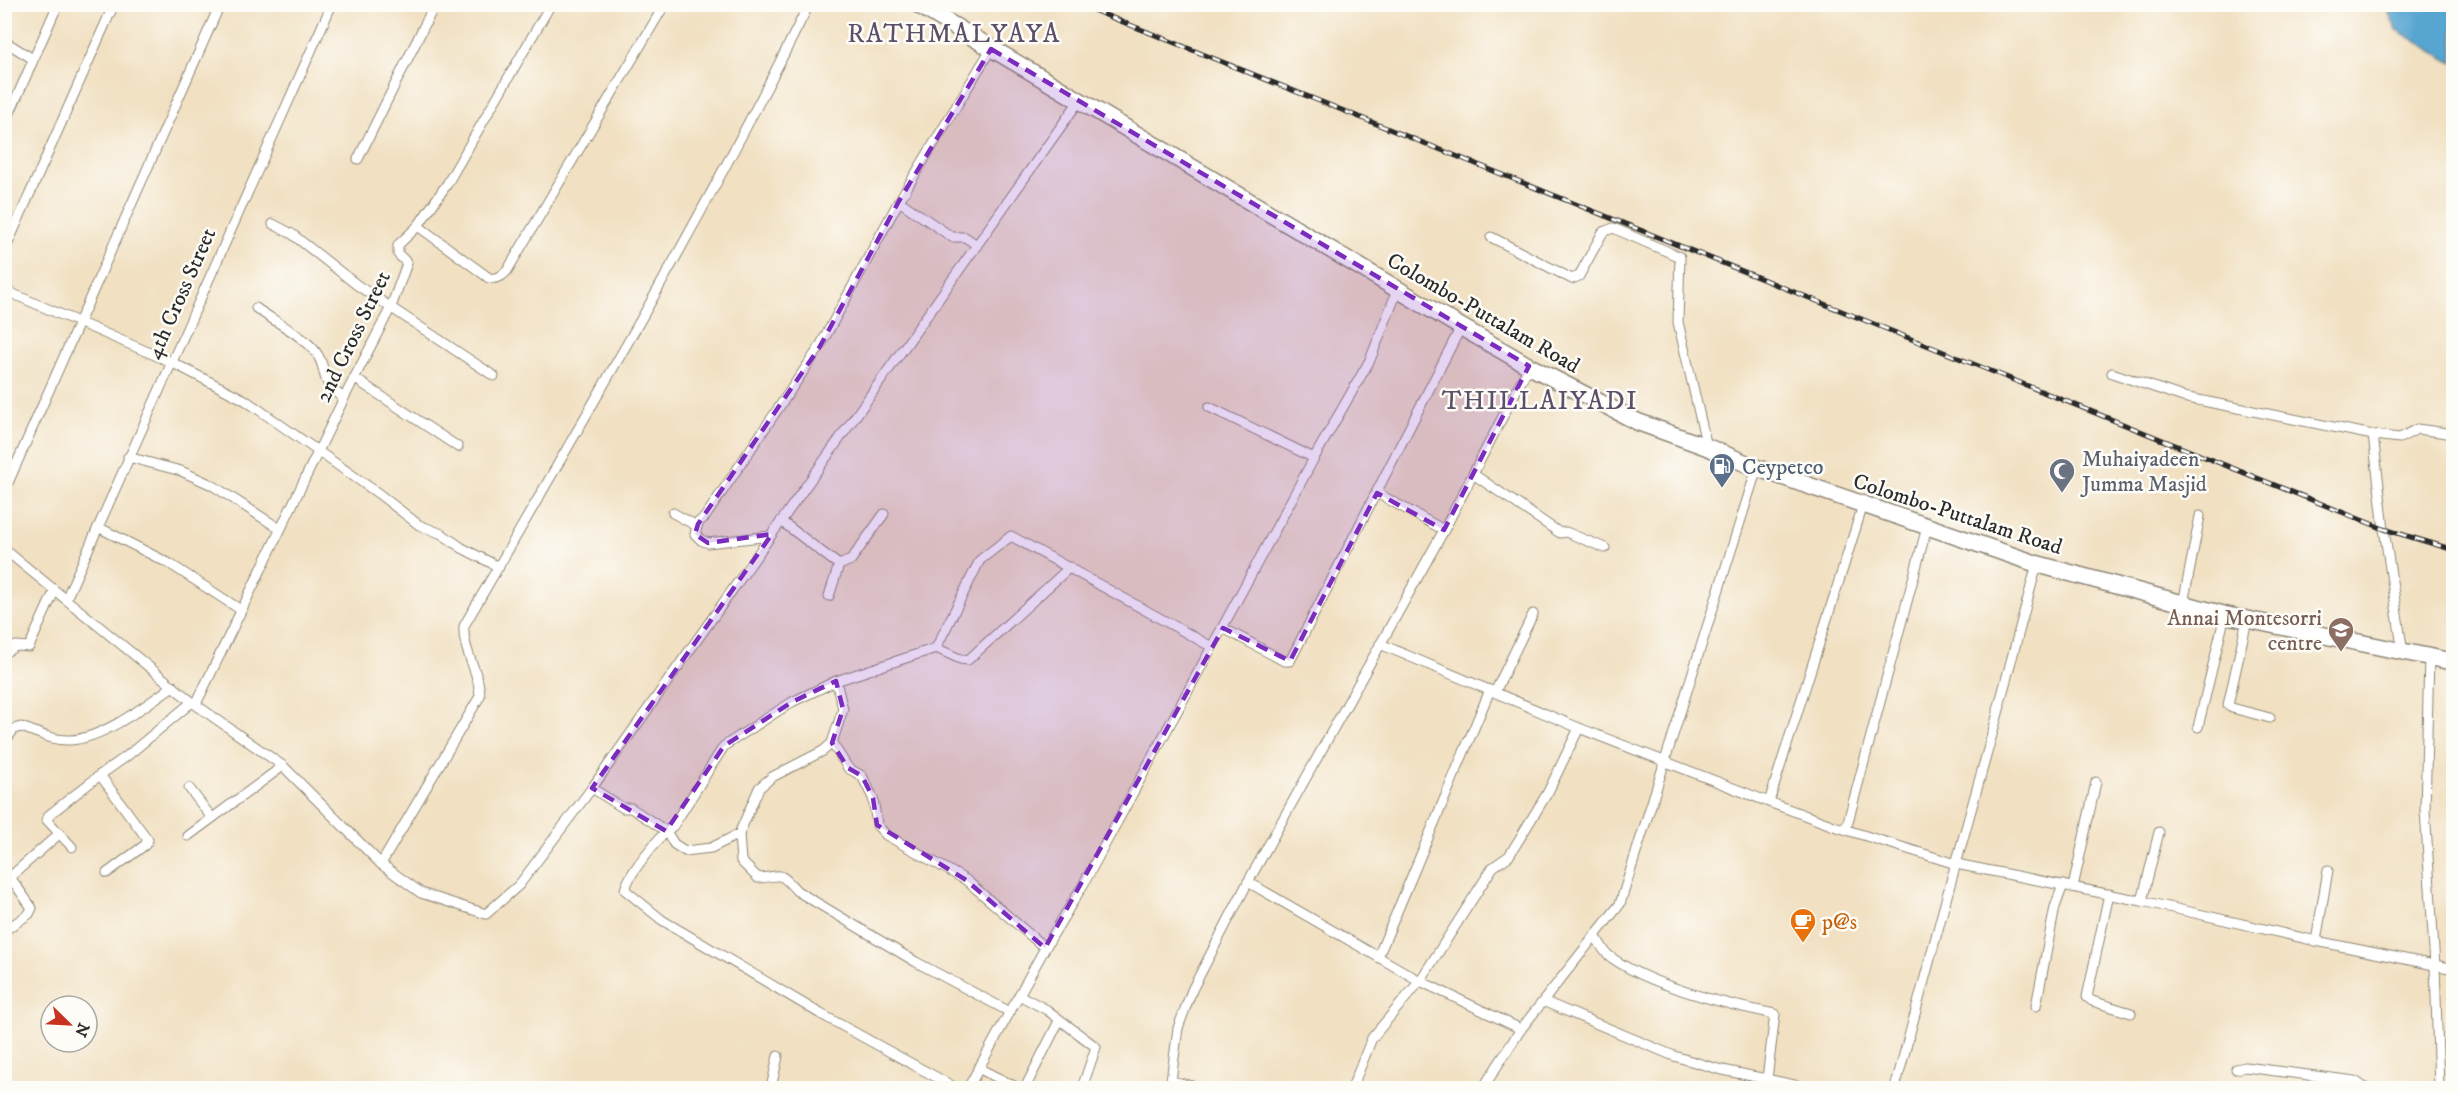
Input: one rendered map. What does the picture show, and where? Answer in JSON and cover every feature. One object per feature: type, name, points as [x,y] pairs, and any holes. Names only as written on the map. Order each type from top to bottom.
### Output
[{"type":"highway","name":"Colombo-Puttalam Road","points":[[917,4],[1461,327],[1529,366],[1638,422],[1863,506],[2037,564],[2225,615],[2454,662]]},
{"type":"street","points":[[4,126],[58,4]]},
{"type":"street","points":[[4,252],[114,4]]},
{"type":"street","name":"4th Cross Street","points":[[66,598],[332,4]]},
{"type":"street","points":[[358,159],[435,4]]},
{"type":"street","name":"2nd Cross Street","points":[[194,703],[391,307],[406,267],[406,263],[396,249],[398,244],[418,226],[447,184],[551,4]]},
{"type":"street","points":[[418,226],[489,278],[502,276],[665,4]]},
{"type":"street","points":[[381,864],[480,696],[480,686],[463,640],[464,626],[678,256],[757,110],[809,4]]},
{"type":"street","points":[[4,492],[219,6]]},
{"type":"street","points":[[4,41],[33,59]]},
{"type":"street","points":[[770,536],[708,543],[695,534],[698,524],[705,517],[819,348],[899,201],[991,49]]},
{"type":"street","points":[[4,549],[54,592],[66,598],[194,703],[283,766],[381,864],[421,893],[486,914],[519,885],[592,789],[1079,101]]},
{"type":"street","points":[[899,201],[952,237],[965,237],[977,245]]},
{"type":"street","points":[[273,224],[292,234],[357,285],[494,376]]},
{"type":"street","points":[[1491,237],[1572,279],[1579,276],[1604,232],[1613,228],[1680,257],[1678,322],[1707,447]]},
{"type":"street","points":[[4,290],[171,362],[245,400],[379,494],[419,525],[442,534],[462,548],[499,567]]},
{"type":"street","points":[[968,1089],[1045,948],[1083,885],[1314,458],[1370,360],[1398,290]]},
{"type":"street","points":[[256,308],[316,352],[330,390],[344,398]]},
{"type":"street","points":[[1223,628],[1290,661],[1461,327]]},
{"type":"street","points":[[1201,1089],[1171,1085],[1178,1028],[1192,990],[1248,882],[1444,530],[1529,366]]},
{"type":"street","points":[[2112,373],[2183,398],[2373,435],[2400,438],[2417,429],[2454,434]]},
{"type":"street","points":[[354,378],[458,447]]},
{"type":"street","points":[[1209,407],[1314,458]]},
{"type":"street","points":[[2373,435],[2384,529],[2403,652]]},
{"type":"street","points":[[128,457],[181,471],[212,484],[280,529]]},
{"type":"street","points":[[1487,1088],[1521,1029],[1545,1002],[1620,904],[1757,468]]},
{"type":"street","points":[[1473,474],[1560,533],[1566,532],[1605,548]]},
{"type":"street","points":[[1377,493],[1444,530]]},
{"type":"street","points":[[1769,802],[1863,506]]},
{"type":"street","points":[[673,513],[690,524],[698,524]]},
{"type":"street","points":[[781,521],[839,565],[851,560],[884,514]]},
{"type":"street","points":[[2183,604],[2200,516]]},
{"type":"street","points":[[98,527],[170,564],[241,610]]},
{"type":"street","points":[[1845,828],[1927,527]]},
{"type":"street","points":[[936,648],[980,560],[1011,536],[1212,647]]},
{"type":"street","points":[[1895,1089],[2037,564]]},
{"type":"street","points":[[829,596],[839,565]]},
{"type":"street","points":[[956,1089],[819,1013],[662,920],[625,890],[627,883],[666,831],[673,826],[724,746],[792,702],[836,681],[936,648],[960,659],[968,660],[1070,567]]},
{"type":"street","points":[[4,652],[16,646],[29,647],[54,592]]},
{"type":"street","points":[[1378,957],[1492,691],[1533,614]]},
{"type":"street","points":[[2198,727],[2225,615]]},
{"type":"street","points":[[2247,620],[2228,705],[2270,718]]},
{"type":"street","points":[[1380,644],[1579,728],[1769,802],[1834,826],[1956,864],[2109,894],[2316,941],[2454,969]]},
{"type":"street","points":[[2430,658],[2425,810],[2435,966],[2439,1089]]},
{"type":"street","points":[[836,681],[843,709],[832,743],[823,751],[772,777],[759,788],[739,834],[741,861],[758,878],[774,874],[782,876],[797,891],[916,962],[1010,1012]]},
{"type":"street","points":[[4,743],[14,729],[21,727],[48,737],[70,740],[92,735],[113,725],[173,686]]},
{"type":"street","points":[[72,847],[47,820],[49,815],[194,703]]},
{"type":"street","points":[[1956,864],[2000,706]]},
{"type":"street","points":[[1352,1089],[1372,1038],[1420,981],[1493,867],[1509,856],[1548,792],[1579,728]]},
{"type":"street","points":[[832,743],[848,768],[862,776],[873,798],[877,825],[886,835],[966,880],[1045,948]]},
{"type":"street","points":[[188,836],[283,766]]},
{"type":"street","points":[[100,775],[148,840],[145,845],[107,873]]},
{"type":"street","points":[[2073,887],[2096,782]]},
{"type":"street","points":[[189,788],[212,818]]},
{"type":"street","points":[[592,789],[623,808],[631,808],[666,831],[674,844],[685,851],[711,848],[739,834]]},
{"type":"street","points":[[2142,901],[2159,832]]},
{"type":"street","points":[[4,931],[29,914],[32,908],[10,877],[59,834]]},
{"type":"street","points":[[2316,941],[2328,870]]},
{"type":"street","points":[[1248,882],[1420,981],[1521,1029]]},
{"type":"street","points":[[2037,1006],[2055,907],[2063,885]]},
{"type":"street","points":[[2109,894],[2087,997],[2092,1001],[2132,1013]]},
{"type":"street","points":[[1595,935],[1606,954],[1657,980],[1715,1000],[1774,1014],[1767,1079]]},
{"type":"street","points":[[1019,995],[1047,1010],[1096,1047],[1082,1089]]},
{"type":"street","points":[[1545,1002],[1674,1056],[1718,1069],[1809,1089]]},
{"type":"street","points":[[1024,1089],[1059,1021]]},
{"type":"street","points":[[771,1089],[778,1056]]},
{"type":"street","points":[[2236,1069],[2245,1067],[2355,1081],[2365,1089]]},
{"type":"street","points":[[978,1068],[1018,1089]]},
{"type":"highlighted area","points":[[991,49],[1529,366],[1444,530],[1377,493],[1290,661],[1223,628],[1045,948],[966,880],[877,825],[873,798],[862,776],[848,768],[832,743],[843,709],[836,681],[792,702],[724,746],[666,831],[592,788],[772,534],[708,543],[695,534],[698,524],[819,348],[899,201]]},
{"type":"water","points":[[2385,5],[2453,5],[2453,63],[2397,30]]},
{"type":"railway","points":[[1078,4],[2384,529],[2454,550]]},
{"type":"place","name":"Ceypetco","points":[[1722,489]]},
{"type":"place","name":"Muhaiyadeen Jumma Masjid","points":[[2062,494]]},
{"type":"place","name":"Annai Montesorri centre","points":[[2341,653]]},
{"type":"place","name":"p@s","points":[[1803,944]]},
{"type":"district","name":"RATHMALYAYA","points":[[954,33]]},
{"type":"district","name":"THILLAIYADI","points":[[1540,400]]}]
